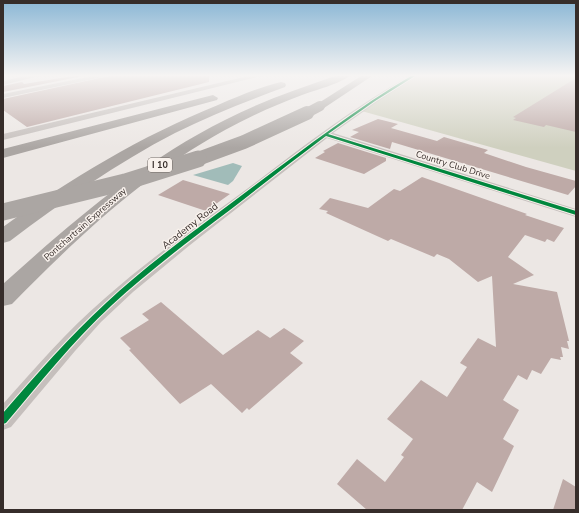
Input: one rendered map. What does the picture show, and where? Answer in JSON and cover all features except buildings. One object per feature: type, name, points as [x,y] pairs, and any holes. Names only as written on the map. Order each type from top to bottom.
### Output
[{"type":"highway","points":[[3,154],[211,100]]},
{"type":"highway","name":"I 10","points":[[3,237],[73,188],[141,145],[212,110],[238,100]]},
{"type":"highway","name":"Pontchartrain Expressway","points":[[3,298],[111,200],[160,165],[204,136],[280,100]]},
{"type":"highway","points":[[3,212],[89,191],[202,159],[290,124],[330,100]]},
{"type":"highway","points":[[3,142],[43,143]]},
{"type":"street","points":[[3,142],[166,100]]},
{"type":"street","name":"Academy Road","points":[[3,420],[60,354],[109,304],[149,270],[325,134],[373,100]]},
{"type":"street","name":"Country Club Drive","points":[[325,134],[576,213]]},
{"type":"green space","points":[[375,100],[576,100],[576,171],[358,110]]},
{"type":"water","points":[[233,163],[242,166],[233,181],[228,185],[193,175]]},
{"type":"cycle path","points":[[3,420],[41,375],[81,332],[127,288],[184,242],[336,126],[374,100]]},
{"type":"cycle path","points":[[325,134],[576,213]]}]
